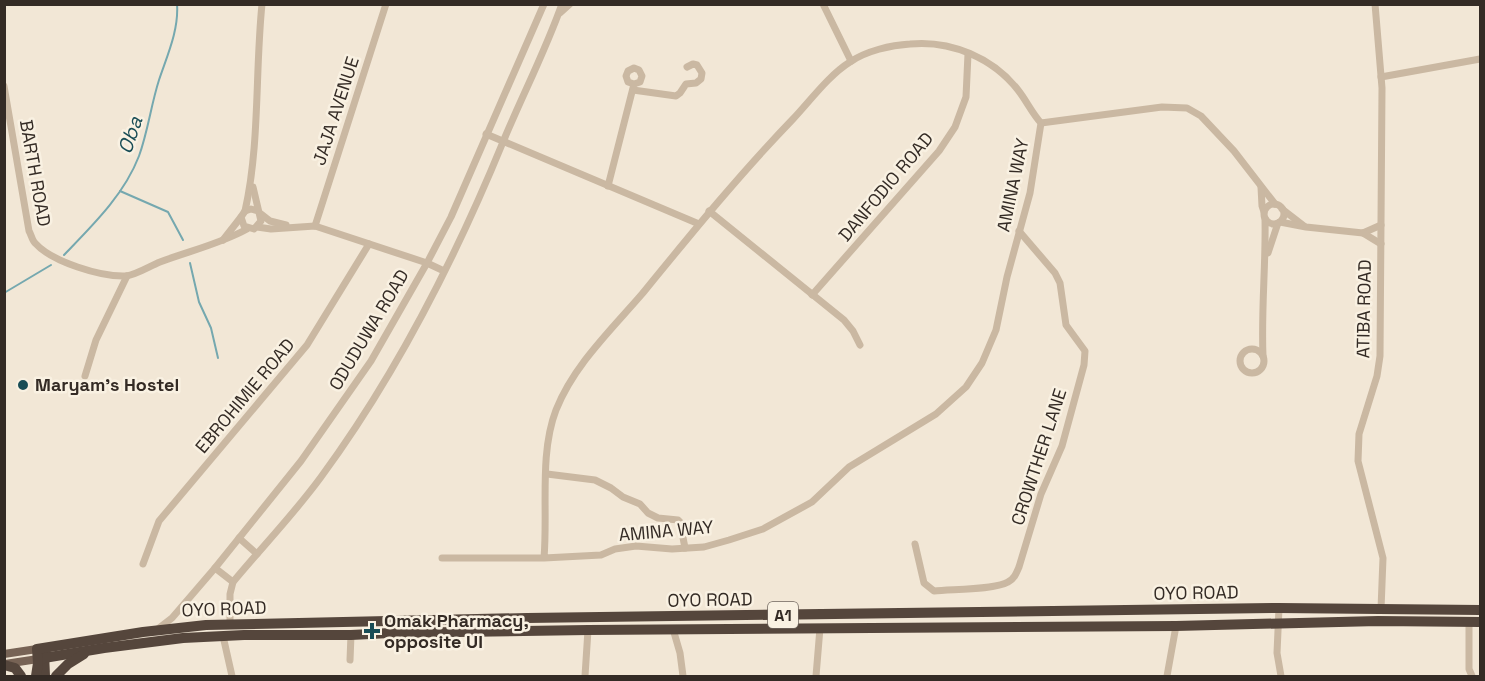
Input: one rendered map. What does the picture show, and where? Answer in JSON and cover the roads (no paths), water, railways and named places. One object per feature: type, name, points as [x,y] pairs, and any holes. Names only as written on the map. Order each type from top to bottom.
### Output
[{"type":"highway","name":"OYO ROAD","points":[[104,648],[230,625],[1279,608],[1480,610]]},
{"type":"highway","points":[[497,619],[498,631]]},
{"type":"highway","name":"OYO ROAD","points":[[41,654],[86,641],[156,630],[183,632],[200,637],[498,631],[1176,626],[1279,622],[1480,622]]},
{"type":"highway","points":[[200,637],[203,632],[230,625]]},
{"type":"highway","name":"A1","points":[[41,654],[104,648]]},
{"type":"highway","name":"A1","points":[[56,676],[75,658],[104,648]]},
{"type":"highway","points":[[36,676],[41,654]]},
{"type":"highway","points":[[41,654],[45,676]]},
{"type":"highway","points":[[4,664],[15,668],[21,676]]},
{"type":"main road","name":"A1","points":[[4,654],[41,654]]},
{"type":"main road","name":"A1","points":[[4,664],[41,654]]},
{"type":"street","points":[[257,227],[261,221],[252,179],[258,40],[262,4]]},
{"type":"street","name":"JAJA AVENUE","points":[[315,226],[386,4]]},
{"type":"street","name":"ODUDUWA ROAD","points":[[156,630],[172,618],[239,538],[332,419],[371,361],[450,218],[544,4]]},
{"type":"street","name":"ODUDUWA ROAD","points":[[233,582],[320,478],[390,373],[485,187],[549,42],[562,4]]},
{"type":"street","points":[[558,15],[570,4]]},
{"type":"street","points":[[823,4],[851,61]]},
{"type":"street","name":"ATIBA ROAD","points":[[1375,5],[1381,77],[1380,356],[1377,376],[1359,434],[1358,461],[1383,558],[1381,609]]},
{"type":"street","name":"AMINA WAY","points":[[442,558],[544,558],[601,555],[615,549],[636,546],[704,547],[763,529],[812,502],[849,467],[936,414],[966,387],[982,363],[996,330],[1018,231],[1030,194],[1041,123],[1016,87],[998,68],[980,57],[942,46],[910,44],[888,47],[851,61],[769,144],[709,211],[576,373],[562,396],[552,423],[548,443],[544,558]]},
{"type":"street","name":"DANFODIO ROAD","points":[[813,295],[931,160],[955,127],[966,98],[968,54]]},
{"type":"street","points":[[1381,77],[1480,59]]},
{"type":"street","points":[[608,186],[634,87],[675,96],[686,84],[696,83],[701,79],[702,73],[698,65],[693,64],[687,67]]},
{"type":"street","name":"BARTH ROAD","points":[[4,86],[29,231],[35,243],[68,264],[96,272],[127,276],[223,240],[247,228]]},
{"type":"street","points":[[1041,123],[1162,107],[1187,108],[1201,116],[1234,151],[1284,213],[1266,258]]},
{"type":"street","points":[[486,134],[699,224]]},
{"type":"street","points":[[252,179],[243,214],[242,224],[247,228],[315,226],[427,263],[444,271]]},
{"type":"street","points":[[1261,187],[1266,258],[1262,318],[1263,356]]},
{"type":"street","points":[[1264,216],[1268,206],[1279,206],[1306,227]]},
{"type":"street","points":[[223,240],[243,214],[251,208],[270,221],[291,226]]},
{"type":"street","points":[[709,211],[844,320],[854,331],[860,345]]},
{"type":"street","points":[[1264,216],[1268,223],[1363,233],[1381,244]]},
{"type":"street","points":[[1363,233],[1381,225]]},
{"type":"street","name":"CROWTHER LANE","points":[[915,544],[924,583],[934,591],[994,586],[1009,582],[1019,567],[1041,494],[1062,446],[1084,365],[1085,351],[1066,325],[1060,283],[1055,273],[1018,231]]},
{"type":"street","name":"EBROHIMIE ROAD","points":[[143,564],[159,522],[307,345],[369,244]]},
{"type":"street","points":[[85,376],[96,340],[127,276]]},
{"type":"street","points":[[547,474],[595,480],[640,504],[648,513],[658,518],[678,520],[685,548]]},
{"type":"street","points":[[239,538],[256,554]]},
{"type":"street","points":[[215,568],[233,582],[230,594],[230,625]]},
{"type":"street","points":[[1279,608],[1277,653],[1281,676]]},
{"type":"street","points":[[1468,622],[1468,669],[1472,676]]},
{"type":"street","points":[[1167,676],[1176,626]]},
{"type":"street","points":[[816,676],[820,628]]},
{"type":"street","points":[[673,629],[680,653],[683,676]]},
{"type":"street","points":[[585,676],[588,630]]},
{"type":"street","points":[[350,660],[351,635]]},
{"type":"street","points":[[223,636],[232,676]]},
{"type":"waterway","name":"Oba","points":[[64,255],[107,209],[133,170],[142,147],[156,89],[172,43],[177,4]]},
{"type":"waterway","name":"Oba","points":[[120,191],[168,212],[183,240]]},
{"type":"waterway","name":"Oba","points":[[190,263],[199,302],[211,328],[218,358]]},
{"type":"waterway","points":[[4,293],[51,265]]},
{"type":"place","name":"Maryam's Hostel","points":[[23,385]]},
{"type":"place","name":"Omak Pharmacy, opposite UI","points":[[372,631]]}]
